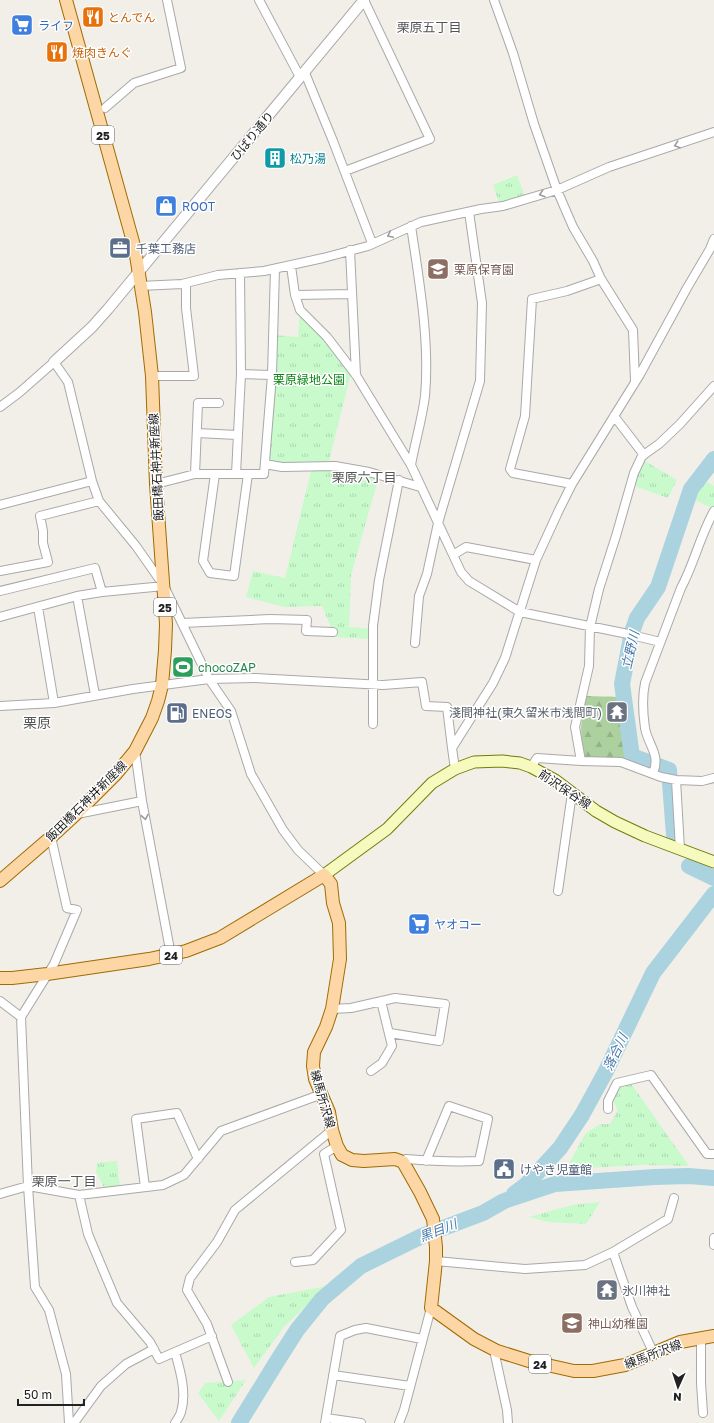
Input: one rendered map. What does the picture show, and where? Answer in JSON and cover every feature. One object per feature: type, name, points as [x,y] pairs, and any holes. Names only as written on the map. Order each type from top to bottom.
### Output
[{"type":"main road","name":"飯田橋石神井新座線","points":[[0,881],[51,838],[76,814],[116,774],[135,751],[152,718],[158,701],[162,685],[166,650],[164,586],[156,484],[152,376],[147,325],[135,249],[66,0]]},
{"type":"main road","name":"前沢保谷線","points":[[324,875],[387,828],[432,783],[454,769],[474,762],[520,763],[531,767],[555,780],[596,811],[615,822],[714,862]]},
{"type":"main road","name":"24","points":[[0,978],[47,974],[171,955],[186,951],[220,938],[324,875]]},
{"type":"main road","name":"練馬所沢線","points":[[324,875],[331,884],[339,923],[340,959],[332,1009],[326,1027],[314,1052],[313,1066],[315,1079],[329,1112],[332,1130],[337,1146],[342,1154],[352,1160],[364,1161],[396,1159],[403,1162]]},
{"type":"main road","points":[[403,1162],[433,1219],[436,1261],[431,1308]]},
{"type":"main road","name":"練馬所沢線","points":[[431,1308],[474,1339],[497,1351],[529,1361],[574,1371],[593,1371],[625,1365],[680,1342],[714,1336]]},
{"type":"street","points":[[105,108],[134,84],[181,68],[167,0]]},
{"type":"street","points":[[259,0],[302,75],[345,171],[372,243]]},
{"type":"street","points":[[494,0],[513,53],[534,124],[557,190],[573,227],[593,261],[601,279],[633,330],[635,382]]},
{"type":"street","name":"ひばり通り","points":[[54,362],[92,328],[138,270],[302,75],[361,1]]},
{"type":"street","points":[[345,171],[430,139],[361,1]]},
{"type":"street","points":[[140,286],[186,284],[218,275],[291,266],[372,243],[421,222],[481,209],[503,206],[557,190],[609,167],[714,132]]},
{"type":"street","points":[[415,643],[419,596],[427,574],[438,523],[480,380],[482,303],[470,212]]},
{"type":"street","points":[[411,226],[421,293],[426,353],[425,395],[421,424],[411,465]]},
{"type":"street","points":[[452,748],[493,683],[505,658],[536,560],[572,484],[635,382],[710,249],[714,239]]},
{"type":"street","points":[[350,250],[356,375]]},
{"type":"street","points":[[291,266],[295,295],[300,310],[327,337],[356,375],[411,465],[460,572],[469,582],[520,612],[660,642]]},
{"type":"street","points":[[156,484],[195,474],[264,474],[272,375],[275,269]]},
{"type":"street","points":[[236,474],[241,374],[240,273]]},
{"type":"street","points":[[572,484],[513,473],[510,469],[525,416],[532,299],[567,291],[601,279]]},
{"type":"street","points":[[152,376],[194,376],[186,308],[186,284]]},
{"type":"street","points":[[295,295],[352,294]]},
{"type":"street","points":[[0,407],[20,392],[54,362],[68,382],[92,481],[99,501],[136,546],[164,586],[209,680],[231,711],[251,774],[283,830],[298,850],[324,875]]},
{"type":"street","points":[[241,374],[272,375]]},
{"type":"street","points":[[581,761],[575,727],[590,666],[590,627],[599,589],[616,536],[630,483],[636,468],[644,455],[659,444],[680,424],[714,386]]},
{"type":"street","points":[[195,474],[198,403],[219,403]]},
{"type":"street","points":[[614,416],[644,455]]},
{"type":"street","points":[[197,433],[237,435]]},
{"type":"street","points":[[265,464],[282,467],[335,466],[369,472],[420,487]]},
{"type":"street","points":[[215,474],[203,561],[210,573],[234,576],[248,474]]},
{"type":"street","points":[[373,724],[373,626],[379,580],[399,480]]},
{"type":"street","points":[[0,505],[92,481]]},
{"type":"street","points":[[0,571],[48,562],[43,543],[43,531],[40,516],[99,501]]},
{"type":"street","points":[[654,771],[656,759],[645,729],[643,692],[645,683],[681,588],[688,575],[706,526],[714,511]]},
{"type":"street","points":[[453,555],[466,547],[536,560]]},
{"type":"street","points":[[0,591],[95,568],[102,592]]},
{"type":"street","points":[[0,617],[77,596],[164,586]]},
{"type":"street","points":[[77,596],[95,695]]},
{"type":"street","points":[[38,607],[54,703]]},
{"type":"street","points":[[182,623],[270,619],[307,620],[306,631],[333,632]]},
{"type":"street","points":[[0,706],[54,703],[162,685],[209,680],[255,678],[372,684],[422,682],[426,706],[446,707],[454,769]]},
{"type":"street","points":[[135,751],[142,801],[171,955]]},
{"type":"street","points":[[531,767],[537,758],[621,762],[654,771],[661,777],[674,780],[702,781],[714,778]]},
{"type":"street","points":[[674,780],[680,849]]},
{"type":"street","points":[[558,891],[572,793]]},
{"type":"street","points":[[76,814],[142,801]]},
{"type":"street","points":[[51,838],[67,908],[77,910],[54,964],[21,1017],[28,1186],[35,1287],[49,1310],[66,1374],[69,1423]]},
{"type":"street","points":[[332,1009],[351,1008],[395,998],[445,1004],[439,1041],[390,1033]]},
{"type":"street","points":[[0,1001],[21,1017]]},
{"type":"street","points":[[371,1071],[382,1063],[392,1046],[382,1001]]},
{"type":"street","points":[[608,1109],[608,1101],[617,1082],[651,1075],[707,1154],[714,1154]]},
{"type":"street","points":[[0,1194],[28,1186],[79,1195],[163,1185],[184,1175],[221,1131],[322,1094]]},
{"type":"street","points":[[403,1162],[406,1159],[426,1161],[454,1162],[479,1161],[488,1119],[449,1106],[426,1161]]},
{"type":"street","points":[[145,1187],[136,1118],[177,1113],[198,1159]]},
{"type":"street","points":[[228,1382],[207,1324],[187,1290],[190,1278],[217,1242],[235,1210],[332,1130]]},
{"type":"street","points":[[295,1262],[313,1260],[341,1230],[324,1154],[337,1146]]},
{"type":"street","points":[[79,1195],[88,1234],[117,1304],[150,1342],[159,1359],[212,1336]]},
{"type":"street","points":[[436,1261],[525,1268],[585,1265],[613,1252],[668,1219],[674,1198]]},
{"type":"street","points":[[714,1238],[714,1244]]},
{"type":"street","points":[[613,1252],[632,1307],[654,1354]]},
{"type":"street","points":[[399,1423],[404,1410],[431,1308]]},
{"type":"street","points":[[361,1423],[326,1420],[340,1336],[355,1330],[366,1328],[422,1339]]},
{"type":"street","points":[[701,1338],[704,1412]]},
{"type":"street","points":[[74,1423],[101,1386],[126,1364],[154,1349]]},
{"type":"street","points":[[497,1351],[495,1354],[508,1423]]},
{"type":"street","points":[[175,1352],[181,1371],[183,1398],[181,1413],[175,1423]]},
{"type":"street","points":[[334,1375],[410,1386]]},
{"type":"green space","points":[[517,175],[526,199],[500,206],[493,185]]},
{"type":"green space","name":"栗原緑地公園","points":[[300,310],[352,369],[328,465],[379,476],[351,575],[349,627],[373,629],[373,639],[333,637],[333,632],[322,606],[284,607],[246,597],[253,571],[285,578],[312,467],[265,464],[274,335],[298,337]]},
{"type":"green space","points":[[643,460],[677,480],[668,498],[634,486]]},
{"type":"green space","points":[[704,480],[714,486],[714,509],[693,499]]},
{"type":"green space","points":[[585,696],[620,697],[631,762],[609,758],[586,758],[582,754],[581,727]]},
{"type":"green space","points":[[630,1082],[689,1166],[644,1165],[566,1169],[585,1134],[600,1124],[610,1124],[618,1110],[613,1101],[620,1084]]},
{"type":"green space","points":[[117,1161],[120,1187],[105,1189],[96,1172],[97,1163]]},
{"type":"green space","points":[[600,1202],[586,1224],[548,1222],[529,1217],[572,1205]]},
{"type":"green space","points":[[327,1286],[284,1327],[254,1368],[231,1325],[269,1297]]},
{"type":"green space","points":[[246,1380],[219,1421],[198,1393],[205,1383]]},
{"type":"waterway","name":"立野川","points":[[674,835],[669,770],[632,756],[622,684],[632,632],[637,618],[658,587],[691,489],[714,459]]},
{"type":"waterway","name":"立野川","points":[[689,866],[714,878]]},
{"type":"waterway","name":"落合川","points":[[514,1194],[526,1185],[560,1148],[582,1115],[606,1071],[653,973],[714,894]]},
{"type":"waterway","name":"黒目川","points":[[239,1423],[297,1330],[322,1299],[361,1266],[422,1236],[483,1213],[504,1201],[555,1184],[655,1177],[688,1176],[714,1178]]},
{"type":"place","name":"とんでん","points":[[93,17]]},
{"type":"place","name":"ライフ","points":[[22,25]]},
{"type":"place","name":"焼肉きんぐ","points":[[57,52]]},
{"type":"place","name":"松乃湯","points":[[275,158]]},
{"type":"place","name":"ROOT","points":[[166,206]]},
{"type":"place","name":"千葉工務店","points":[[120,248]]},
{"type":"place","name":"栗原保育園","points":[[438,269]]},
{"type":"place","name":"chocoZAP","points":[[183,667]]},
{"type":"place","name":"淺間神社(東久留米市浅間町)","points":[[617,712]]},
{"type":"place","name":"ENEOS","points":[[177,713]]},
{"type":"place","name":"ヤオコー","points":[[419,924]]},
{"type":"place","name":"けやき児童館","points":[[504,1169]]},
{"type":"place","name":"氷川神社","points":[[607,1290]]},
{"type":"place","name":"神山幼稚園","points":[[572,1323]]},
{"type":"district","name":"栗原五丁目","points":[[429,27]]},
{"type":"district","name":"栗原六丁目","points":[[364,477]]},
{"type":"district","name":"栗原","points":[[37,722]]},
{"type":"district","name":"栗原一丁目","points":[[64,1181]]}]
